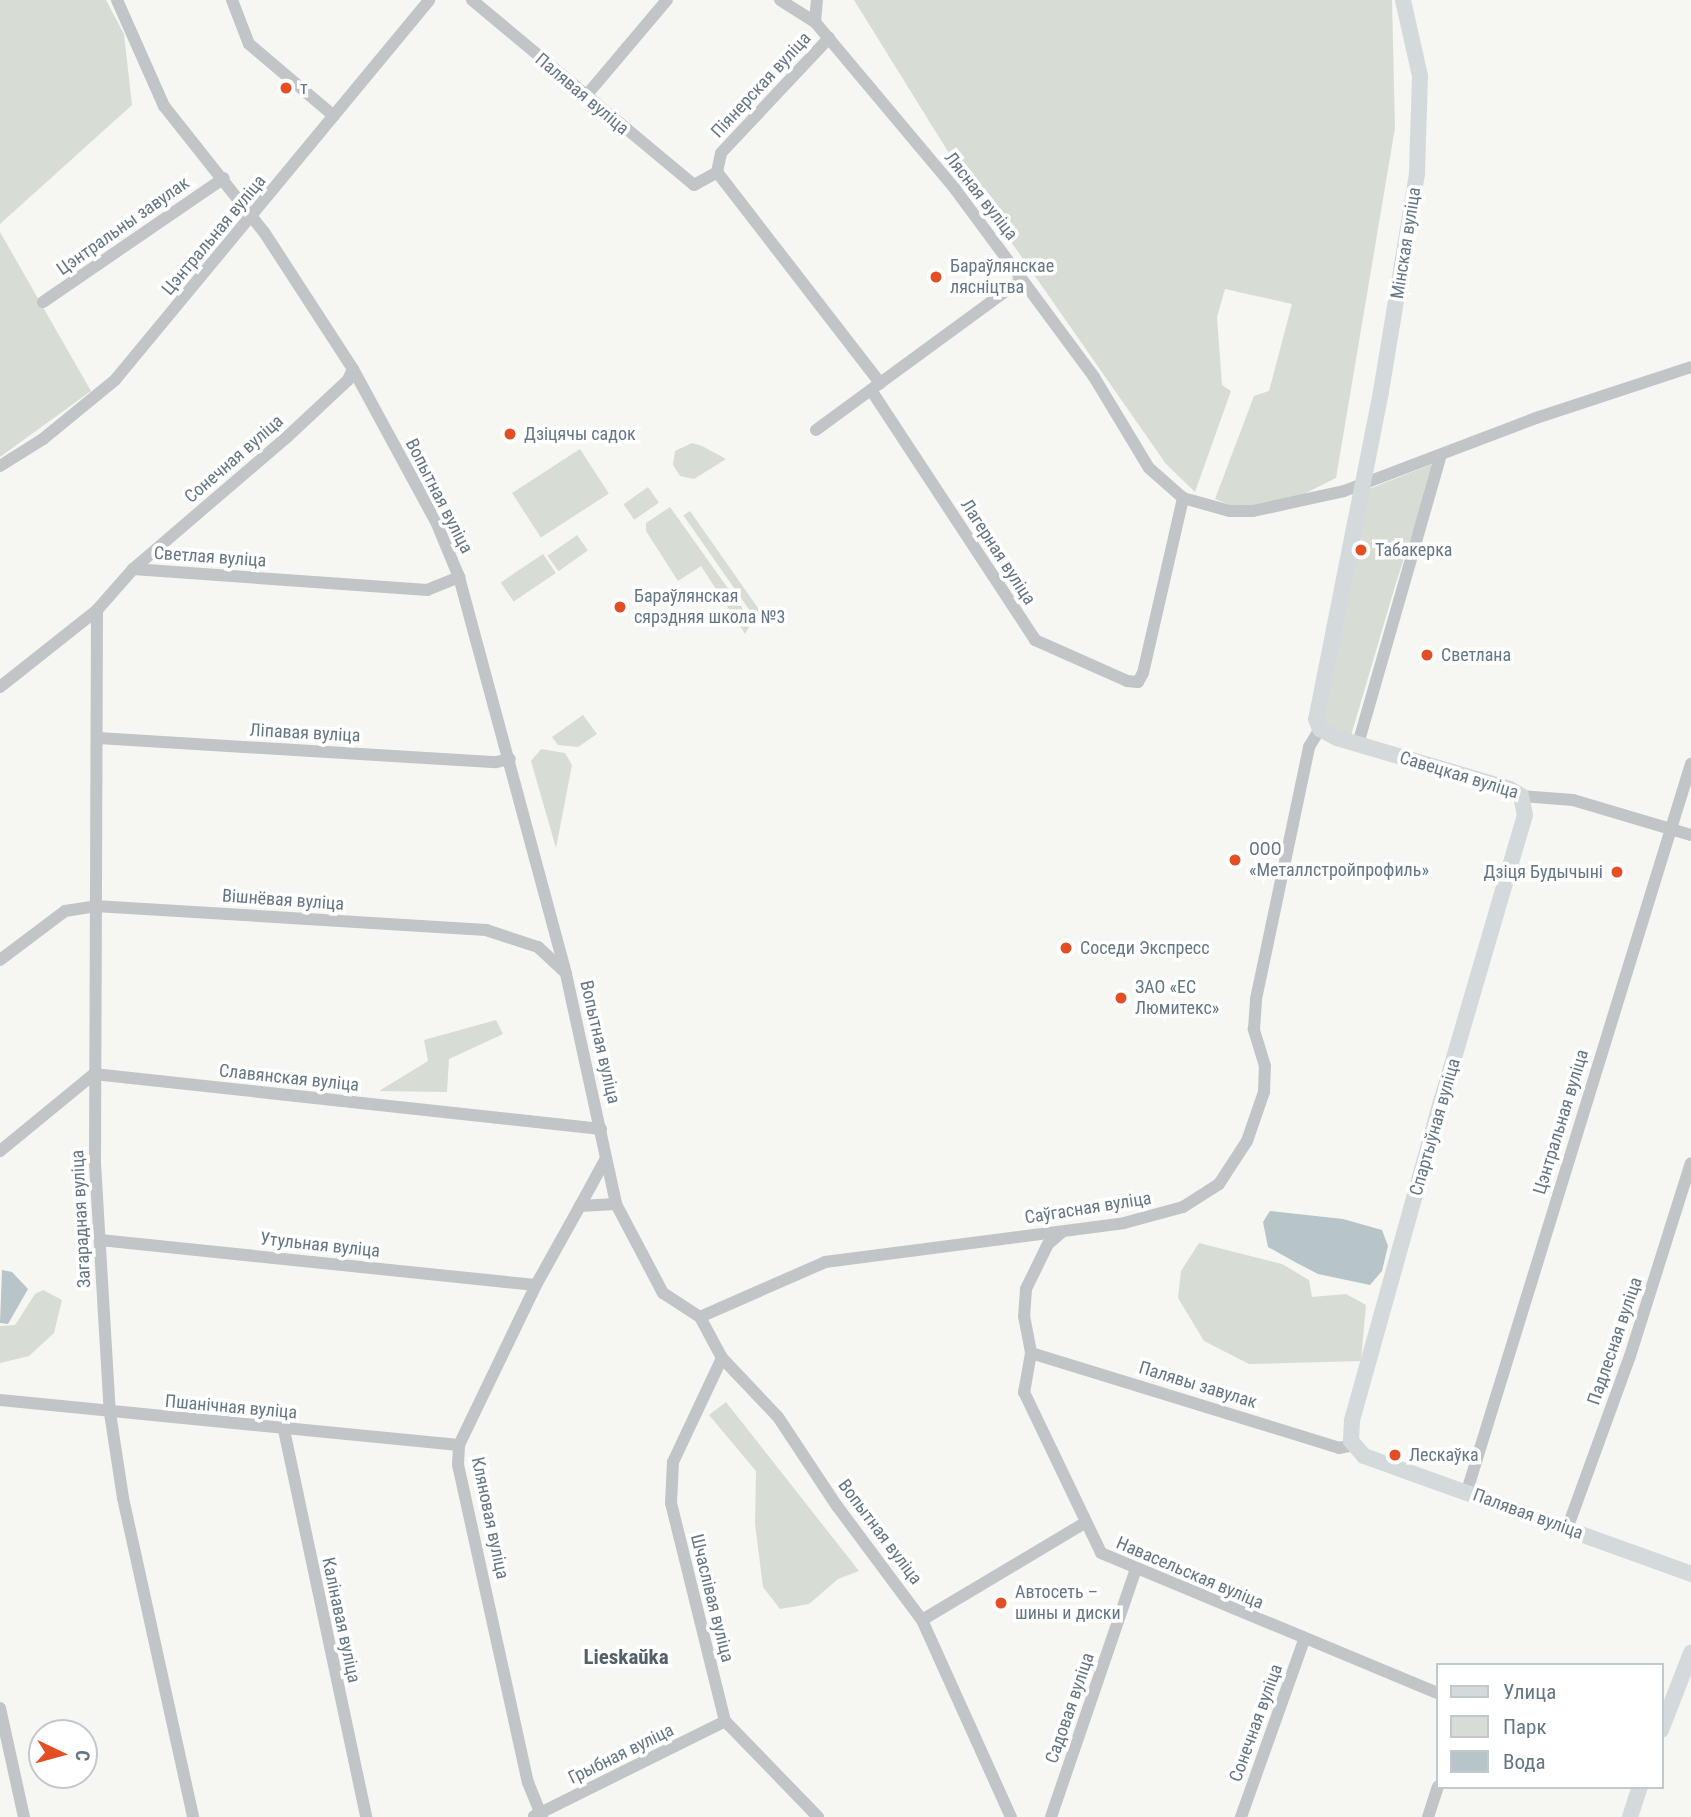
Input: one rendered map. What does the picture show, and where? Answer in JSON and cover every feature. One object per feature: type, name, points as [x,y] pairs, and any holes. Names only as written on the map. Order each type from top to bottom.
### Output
[{"type":"main road","name":"Мінская вуліца","points":[[1318,724],[1410,225],[1422,122],[1420,76],[1404,0]]},
{"type":"main road","name":"Савецкая вуліца","points":[[1318,724],[1358,744],[1510,789],[1521,796]]},
{"type":"main road","name":"Спартыўная вуліца","points":[[1359,1450],[1350,1431],[1520,838],[1525,815],[1521,796]]},
{"type":"main road","name":"Палявая вуліца","points":[[1359,1450],[1691,1574]]},
{"type":"main road","points":[[1663,1725],[1691,1653]]},
{"type":"main road","points":[[1630,1817],[1639,1789]]},
{"type":"street","points":[[117,0],[164,106],[224,178],[252,219]]},
{"type":"street","points":[[232,0],[249,44],[334,116]]},
{"type":"street","name":"Цэнтральная вуліца","points":[[0,466],[43,439],[115,380],[252,219],[429,0]]},
{"type":"street","name":"Палявая вуліца","points":[[472,0],[694,186],[717,172]]},
{"type":"street","points":[[585,97],[667,0]]},
{"type":"street","name":"Лясная вуліца","points":[[780,0],[815,22],[955,189],[1094,377],[1149,468],[1183,498]]},
{"type":"street","points":[[815,22],[817,0]]},
{"type":"street","name":"Піянерская вуліца","points":[[717,172],[721,153],[829,38]]},
{"type":"street","name":"Лагерная вуліца","points":[[717,172],[875,386],[1035,639],[1138,682],[1183,498]]},
{"type":"street","name":"Цэнтральны завулак","points":[[43,302],[224,178]]},
{"type":"street","name":"Вопытная вуліца","points":[[252,219],[353,369],[437,524],[459,577],[566,974],[616,1204],[663,1293],[700,1317],[722,1358],[778,1417],[837,1506],[922,1620],[1011,1817]]},
{"type":"street","points":[[816,430],[1022,279]]},
{"type":"street","points":[[1183,498],[1230,511],[1253,511],[1362,484],[1691,367]]},
{"type":"street","name":"Сонечная вуліца","points":[[133,569],[287,437],[348,380],[353,369]]},
{"type":"street","points":[[1358,744],[1441,455]]},
{"type":"street","name":"Светлая вуліца","points":[[0,687],[97,610],[133,569],[427,590],[459,577]]},
{"type":"street","name":"Загарадная вуліца","points":[[97,610],[94,1074],[110,1413],[124,1498],[193,1817]]},
{"type":"street","name":"Саўгасная вуліца","points":[[700,1317],[825,1262],[1124,1223],[1184,1207],[1209,1194],[1236,1162],[1264,1092],[1265,1066],[1254,1029],[1256,999],[1309,747],[1318,724]]},
{"type":"street","name":"Ліпавая вуліца","points":[[98,738],[482,761],[510,759]]},
{"type":"street","name":"Цэнтральная вуліца","points":[[1467,1491],[1691,764]]},
{"type":"street","name":"Савецкая вуліца","points":[[1521,796],[1573,800],[1691,835]]},
{"type":"street","name":"Вішнёвая вуліца","points":[[0,960],[65,911],[95,906],[486,930],[538,947],[566,974]]},
{"type":"street","points":[[0,1151],[94,1074]]},
{"type":"street","name":"Славянская вуліца","points":[[94,1074],[601,1129]]},
{"type":"street","name":"Кляновая вуліца","points":[[538,1816],[458,1465],[458,1446],[536,1284],[606,1158]]},
{"type":"street","name":"Падлесная вуліца","points":[[1567,1529],[1630,1356],[1691,1163]]},
{"type":"street","points":[[580,1206],[616,1204]]},
{"type":"street","name":"Навасельская вуліца","points":[[1062,1232],[1048,1244],[1026,1289],[1024,1316],[1031,1353],[1024,1392],[1101,1553],[1135,1571],[1436,1693]]},
{"type":"street","name":"Утульная вуліца","points":[[100,1240],[536,1284]]},
{"type":"street","name":"Палявы завулак","points":[[1031,1353],[1339,1448],[1359,1450]]},
{"type":"street","name":"Шчаслівая вуліца","points":[[722,1358],[673,1462],[670,1485],[725,1721]]},
{"type":"street","name":"Пшанічная вуліца","points":[[0,1400],[458,1446]]},
{"type":"street","name":"Калінавая вуліца","points":[[284,1430],[366,1817]]},
{"type":"street","points":[[922,1620],[1085,1523]]},
{"type":"street","name":"Садовая вуліца","points":[[1051,1817],[1135,1571]]},
{"type":"street","name":"Сонечная вуліца","points":[[1241,1817],[1304,1640]]},
{"type":"street","points":[[0,1707],[24,1817]]},
{"type":"street","points":[[725,1721],[818,1817]]},
{"type":"street","name":"Грыбная вуліца","points":[[538,1816],[725,1721]]},
{"type":"street","points":[[1427,1817],[1437,1789]]},
{"type":"green space","points":[[0,0],[106,0],[124,34],[132,105],[0,224]]},
{"type":"green space","points":[[854,0],[1392,0],[1395,128],[1336,478],[1294,499],[1241,509],[1215,499],[1254,396],[1269,391],[1292,304],[1225,289],[1217,317],[1222,385],[1231,391],[1195,492],[1166,464],[947,150]]},
{"type":"green space","points":[[0,232],[91,391],[0,457]]},
{"type":"green space","points":[[692,443],[726,459],[694,479],[680,476],[673,465],[675,451]]},
{"type":"green space","points":[[580,449],[609,493],[541,538],[512,493]]},
{"type":"green space","points":[[1435,463],[1350,739],[1324,722],[1321,715],[1369,489]]},
{"type":"green space","points":[[648,487],[659,503],[634,520],[623,504]]},
{"type":"green space","points":[[670,507],[752,622],[745,634],[701,566],[678,581],[646,531],[646,523]]},
{"type":"green space","points":[[690,511],[761,613],[755,617],[683,516]]},
{"type":"green space","points":[[577,535],[588,551],[558,571],[548,556]]},
{"type":"green space","points":[[543,554],[556,573],[514,602],[501,583]]},
{"type":"green space","points":[[583,715],[597,734],[578,747],[558,745],[552,737]]},
{"type":"green space","points":[[541,749],[565,753],[572,765],[556,848],[531,761]]},
{"type":"green space","points":[[496,1020],[503,1034],[449,1059],[447,1092],[379,1091],[428,1061],[424,1040]]},
{"type":"green space","points":[[1199,1243],[1282,1264],[1309,1280],[1312,1297],[1346,1294],[1366,1305],[1361,1361],[1249,1364],[1204,1341],[1178,1298],[1181,1271]]},
{"type":"green space","points":[[43,1290],[62,1300],[54,1333],[29,1356],[0,1363],[0,1326],[15,1325],[35,1294]]},
{"type":"green space","points":[[726,1402],[859,1571],[838,1579],[809,1604],[780,1609],[763,1587],[755,1524],[756,1471],[709,1415]]},
{"type":"water","points":[[1270,1211],[1343,1219],[1382,1230],[1388,1246],[1382,1271],[1370,1285],[1318,1274],[1295,1262],[1268,1247],[1263,1222]]},
{"type":"water","points":[[2,1270],[12,1272],[28,1289],[8,1324],[0,1323]]},
{"type":"place","name":"т","points":[[286,88]]},
{"type":"place","name":"Бараўлянскае лясніцтва","points":[[936,277]]},
{"type":"place","name":"Дзіцячы садок","points":[[510,434]]},
{"type":"place","name":"Табакерка","points":[[1361,550]]},
{"type":"place","name":"Бараўлянская сярэдняя школа №3","points":[[620,607]]},
{"type":"place","name":"Светлана","points":[[1427,655]]},
{"type":"place","name":"ООО «Металлстройпрофиль»","points":[[1235,860]]},
{"type":"place","name":"Дзіця Будычыні","points":[[1617,872]]},
{"type":"place","name":"Соседи Экспресс","points":[[1066,948]]},
{"type":"place","name":"ЗАО «ЕС Люмитекс»","points":[[1121,998]]},
{"type":"place","name":"Лескаўка","points":[[1395,1455]]},
{"type":"place","name":"Автосеть – шины и диски","points":[[1001,1603]]},
{"type":"district","name":"Lieskaŭka","points":[[626,1657]]}]
